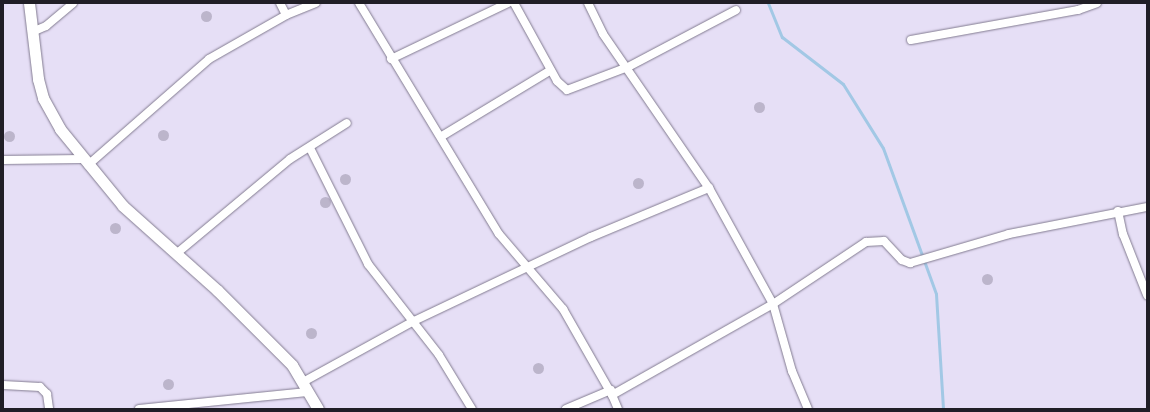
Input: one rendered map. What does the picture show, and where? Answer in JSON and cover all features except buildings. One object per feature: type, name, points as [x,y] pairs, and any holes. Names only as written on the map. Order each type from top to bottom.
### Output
[{"type":"street","points":[[29,3],[32,32],[43,98],[85,162],[123,206],[247,319],[292,365],[318,409]]},
{"type":"street","points":[[32,32],[46,26],[73,3]]},
{"type":"street","points":[[280,3],[286,15]]},
{"type":"street","points":[[3,160],[85,162],[209,59],[286,15],[316,3]]},
{"type":"street","points":[[359,3],[391,59],[442,136],[500,234],[527,270],[563,309],[612,393],[618,409]]},
{"type":"street","points":[[391,59],[508,3]]},
{"type":"street","points":[[514,3],[562,88],[571,90],[628,67],[736,10]]},
{"type":"street","points":[[588,3],[603,34],[628,67],[709,188],[773,304],[792,371],[808,409]]},
{"type":"street","points":[[911,40],[1078,10],[1097,3]]},
{"type":"street","points":[[442,136],[551,70]]},
{"type":"street","points":[[176,254],[246,193],[347,123]]},
{"type":"street","points":[[310,148],[368,264],[414,321],[472,409]]},
{"type":"street","points":[[139,409],[305,387],[414,321],[527,270],[625,221],[709,188]]},
{"type":"street","points":[[566,409],[612,393],[773,304],[866,242],[884,241],[902,260],[910,262],[936,256],[1009,234],[1118,211],[1147,207]]},
{"type":"street","points":[[1118,211],[1122,234],[1147,295]]},
{"type":"street","points":[[3,385],[40,387],[47,394],[49,409]]},
{"type":"waterway","points":[[768,3],[782,37],[843,84],[883,148],[936,294],[943,409]]}]
